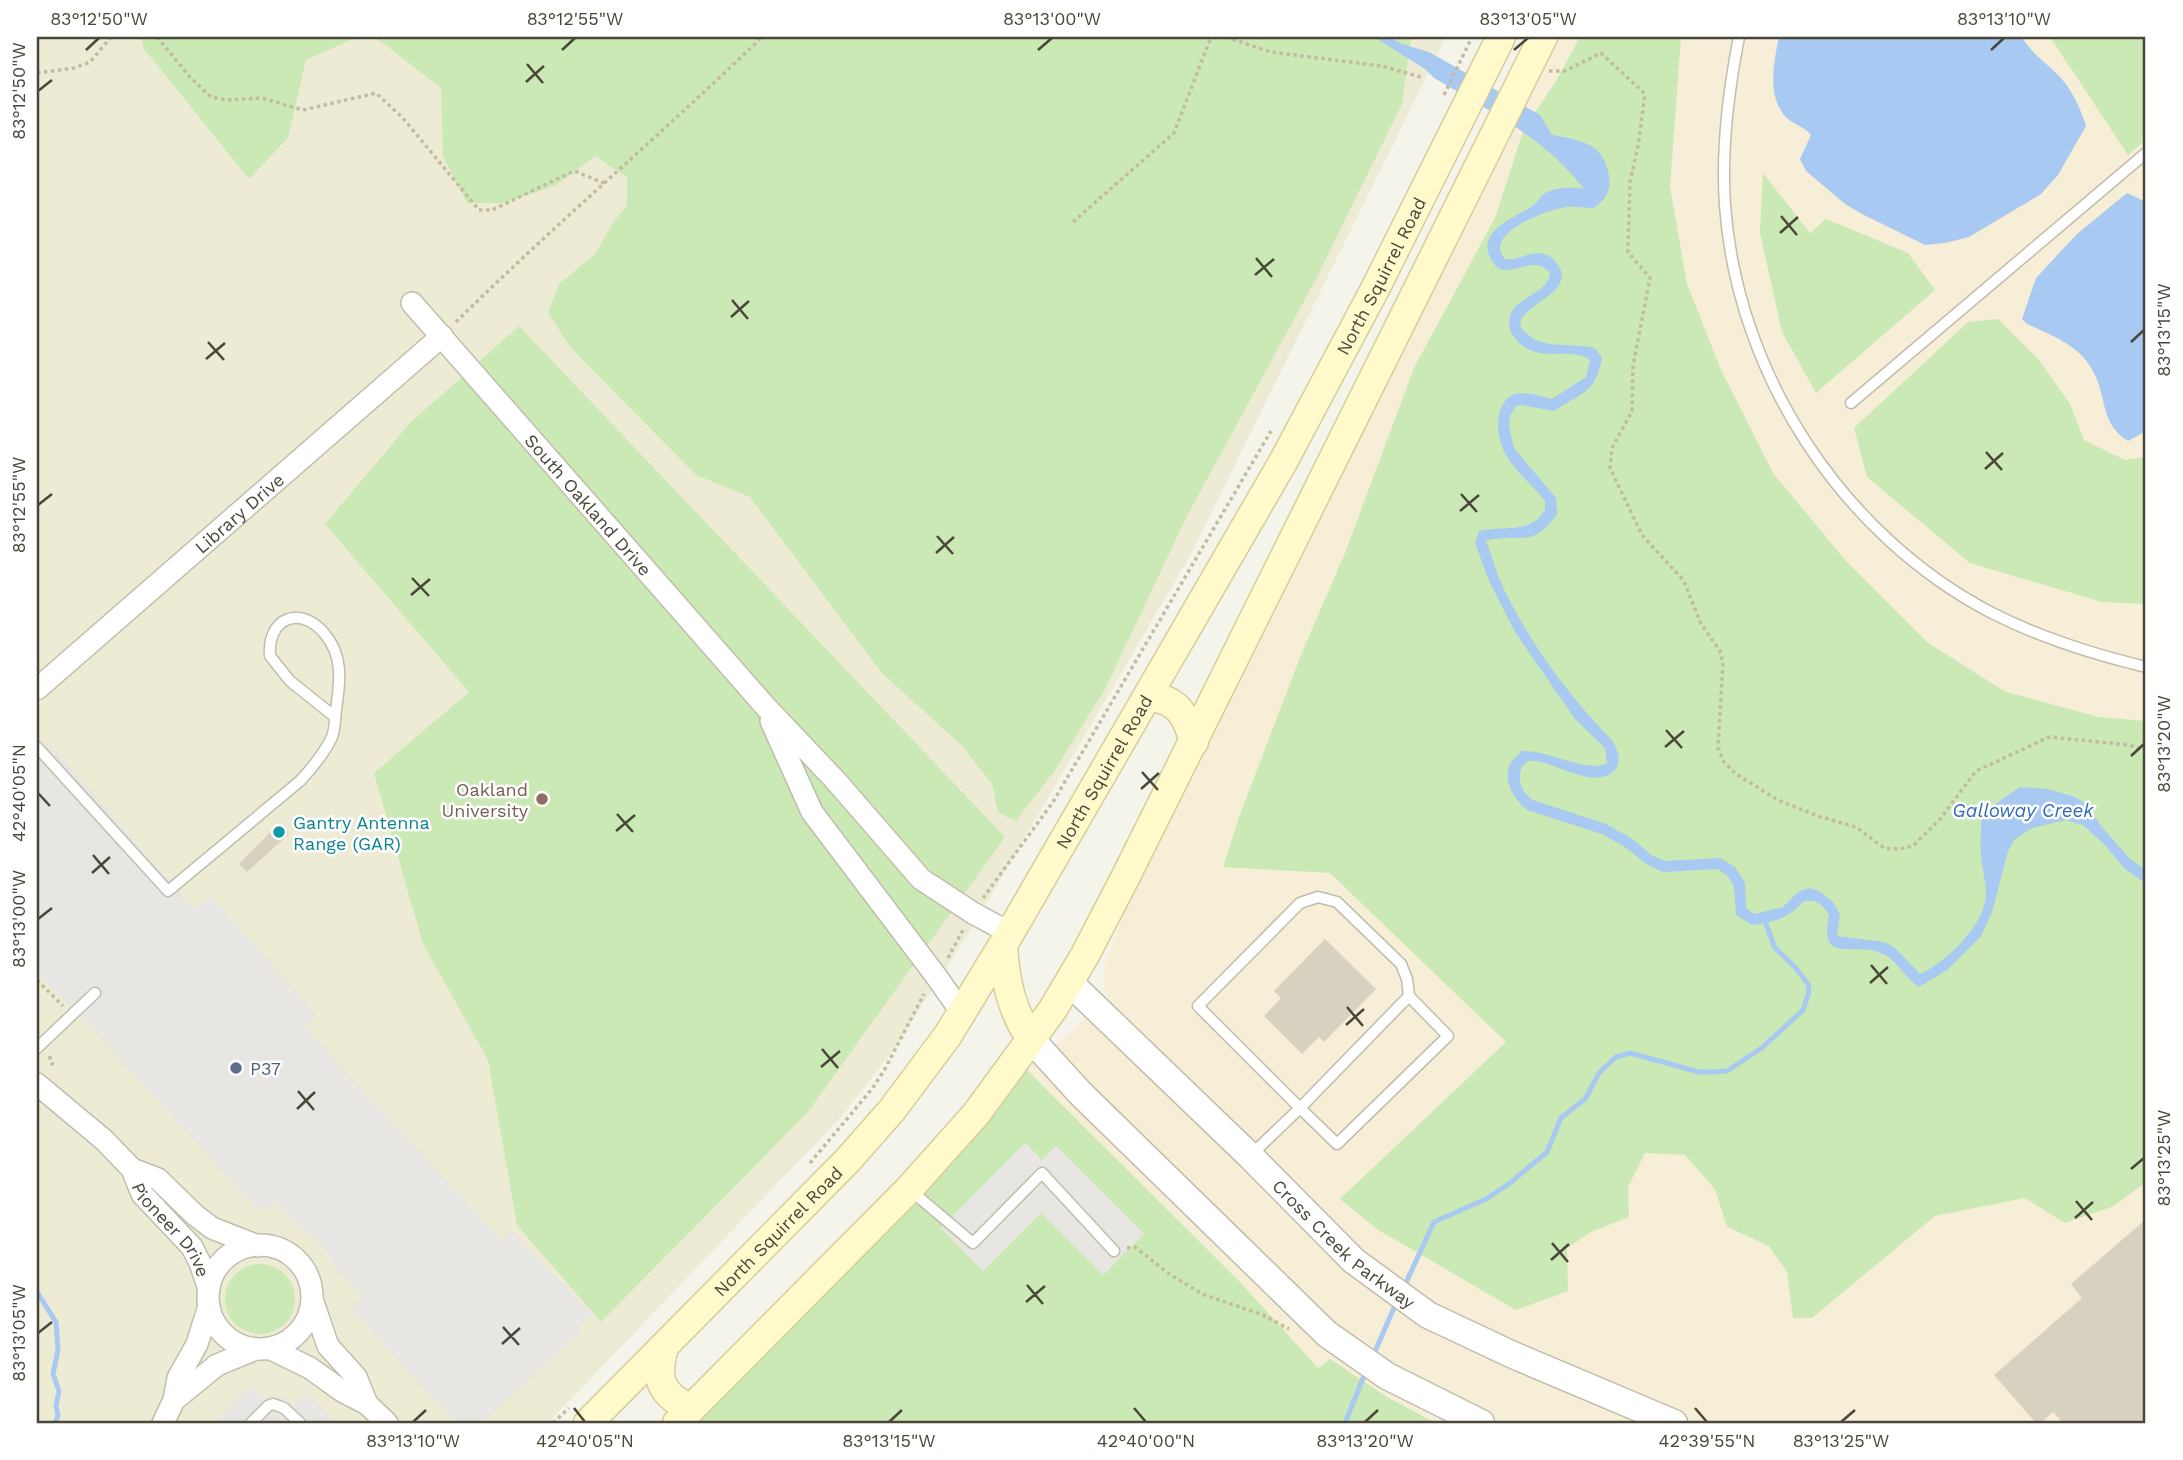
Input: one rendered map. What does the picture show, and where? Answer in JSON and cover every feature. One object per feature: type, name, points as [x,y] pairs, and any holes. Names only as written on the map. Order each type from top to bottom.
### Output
[{"type":"main road","name":"North Squirrel Road","points":[[588,1423],[872,1134],[931,1059],[962,1013],[1283,463],[1501,37]]},
{"type":"main road","points":[[664,1347],[659,1370],[660,1381],[683,1416],[909,1189],[976,1114],[1031,1039],[1095,937],[1538,45]]},
{"type":"main road","points":[[1148,696],[1167,699],[1184,713],[1194,742]]},
{"type":"main road","points":[[1007,939],[1004,969],[1011,1003],[1031,1039]]},
{"type":"street","name":"South Oakland Drive","points":[[412,303],[765,706],[836,781],[921,879],[1007,939]]},
{"type":"street","name":"Library Drive","points":[[37,688],[442,336]]},
{"type":"street","name":"South Oakland Drive","points":[[765,706],[812,812],[962,1013]]},
{"type":"street","name":"Cross Creek Parkway","points":[[1069,982],[1250,1156],[1354,1261],[1429,1315],[1513,1355],[1674,1423]]},
{"type":"street","points":[[1031,1039],[1080,1093],[1328,1334],[1387,1376],[1481,1423]]},
{"type":"street","name":"Pioneer Drive","points":[[37,1084],[104,1140],[132,1169],[142,1194],[197,1255],[209,1298]]},
{"type":"street","name":"Pioneer Drive","points":[[132,1169],[158,1179],[212,1228],[257,1246]]},
{"type":"street","points":[[163,1423],[174,1399],[178,1378],[197,1344],[214,1274],[224,1261],[239,1250],[257,1246],[276,1248],[300,1264],[309,1280],[312,1299],[328,1346],[356,1377],[367,1404]]},
{"type":"street","points":[[209,1298],[215,1322],[225,1335],[239,1345],[262,1349],[310,1368],[342,1391],[367,1404],[387,1423]]},
{"type":"street","points":[[174,1399],[217,1365],[286,1342],[299,1331],[308,1316],[312,1299]]},
{"type":"lane","points":[[1738,37],[1730,81],[1724,164],[1725,207],[1731,250],[1751,329],[1767,369],[1806,444],[1839,488],[1887,538],[1954,590],[1990,612],[2068,646],[2146,667]]},
{"type":"lane","points":[[1851,403],[2146,153]]},
{"type":"lane","points":[[37,747],[168,891],[300,781],[333,735],[335,717],[340,664],[324,632],[299,616],[288,618],[272,634],[270,656],[290,681],[335,717]]},
{"type":"lane","points":[[1318,897],[1337,902],[1401,964],[1407,979],[1409,996],[1448,1036],[1337,1144],[1300,1108],[1198,1006],[1300,903],[1318,897]]},
{"type":"lane","points":[[37,1048],[95,993]]},
{"type":"lane","points":[[1250,1156],[1409,996]]},
{"type":"lane","points":[[909,1189],[973,1243],[1042,1173],[1114,1251]]},
{"type":"lane","points":[[251,1423],[273,1404],[284,1408],[300,1423]]},
{"type":"path","points":[[37,73],[74,68],[90,62],[111,37]]},
{"type":"path","points":[[157,37],[190,77],[211,97],[227,100],[262,98],[303,110],[376,93],[402,117],[479,211],[492,210],[575,171],[604,183]]},
{"type":"path","points":[[442,336],[518,260],[762,37]]},
{"type":"path","points":[[1073,222],[1174,133],[1211,37]]},
{"type":"path","points":[[1226,37],[1270,52],[1382,66],[1424,78]]},
{"type":"path","points":[[1441,100],[1472,37]]},
{"type":"path","points":[[1538,45],[1551,72],[1565,71],[1601,53],[1645,94],[1630,182],[1628,252],[1650,278],[1633,366],[1632,411],[1612,448],[1610,468],[1642,534],[1684,582],[1701,624],[1720,651],[1723,663],[1718,748],[1724,762],[1736,774],[1778,800],[1856,827],[1884,848],[1899,849],[1913,846],[1925,836],[1976,771],[2049,737],[2130,745],[2146,751]]},
{"type":"path","points":[[980,902],[1053,802],[1276,423]]},
{"type":"path","points":[[944,965],[967,922]]},
{"type":"path","points":[[37,980],[64,1008]]},
{"type":"path","points":[[807,1166],[886,1069],[929,986]]},
{"type":"path","points":[[1114,1251],[1135,1247],[1168,1273],[1202,1294],[1263,1315],[1290,1329]]},
{"type":"shaded area","name":"Oakland University","points":[[37,37],[1446,37],[1191,554],[972,928],[892,1052],[841,1117],[548,1423],[37,1423]]},
{"type":"shaded area","points":[[1556,37],[2146,37],[2146,1423],[1436,1423],[1387,1397],[1318,1368],[1240,1282],[1027,1070],[1108,998],[1104,985],[1104,968],[1125,909],[1146,863]]},
{"type":"shaded area","name":"P37","points":[[48,742],[194,909],[210,896],[317,1014],[304,1026],[501,1240],[512,1230],[592,1315],[578,1327],[581,1331],[482,1423],[456,1423],[351,1309],[363,1297],[336,1268],[320,1242],[296,1224],[274,1201],[261,1213],[82,1018],[37,973],[37,753]]},
{"type":"shaded area","points":[[1025,1143],[1042,1160],[1056,1146],[1144,1234],[1103,1275],[1041,1213],[983,1271],[941,1228]]},
{"type":"shaded area","points":[[250,1387],[262,1398],[270,1395],[283,1396],[294,1405],[306,1393],[337,1423],[213,1423]]},
{"type":"green space","points":[[141,37],[357,37],[306,60],[288,138],[249,179],[144,49]]},
{"type":"green space","points":[[375,37],[1411,37],[1402,104],[1316,279],[1187,516],[1105,689],[1055,770],[1016,821],[998,812],[992,784],[963,747],[881,672],[750,497],[696,475],[571,348],[548,313],[559,284],[595,254],[612,224],[627,205],[627,177],[595,156],[555,186],[503,203],[467,203],[443,156],[441,88]]},
{"type":"green space","points":[[1580,37],[1681,37],[1670,187],[1687,284],[1721,370],[1773,473],[1846,561],[1928,643],[2006,692],[2099,717],[2146,721],[2146,1182],[2114,1206],[2065,1223],[2025,1198],[1935,1216],[1812,1318],[1793,1318],[1787,1272],[1769,1246],[1727,1227],[1715,1189],[1685,1155],[1645,1153],[1628,1187],[1629,1217],[1591,1232],[1567,1248],[1568,1291],[1516,1310],[1377,1229],[1340,1199],[1506,1042],[1330,873],[1223,867],[1239,817],[1301,655],[1345,553],[1414,368],[1495,218],[1524,129],[1556,81]]},
{"type":"green space","points":[[2050,37],[2146,37],[2146,139],[2128,155]]},
{"type":"green space","points":[[1763,173],[1810,233],[1826,219],[1908,253],[1935,290],[1816,393],[1782,332],[1760,233]]},
{"type":"green space","points":[[1998,319],[2039,360],[2070,404],[2084,440],[2125,460],[2146,457],[2146,604],[2102,602],[1970,563],[1867,477],[1854,428],[1968,322]]},
{"type":"green space","points":[[519,326],[1005,837],[808,1112],[601,1322],[517,1225],[488,1060],[423,944],[374,773],[469,692],[325,524],[410,423]]},
{"type":"green space","points":[[1027,1070],[1240,1282],[1318,1368],[1330,1359],[1387,1397],[1436,1423],[689,1423],[972,1136]]},
{"type":"green space","points":[[260,1264],[285,1274],[295,1299],[285,1324],[260,1334],[235,1324],[225,1299],[235,1274]]},
{"type":"water","name":"Galloway Creek","points":[[1374,37],[1390,37],[1402,44],[1429,52],[1540,115],[1552,135],[1582,142],[1596,150],[1602,156],[1609,176],[1607,195],[1594,208],[1566,207],[1532,218],[1509,232],[1502,240],[1500,249],[1505,259],[1536,253],[1548,256],[1558,265],[1562,276],[1559,285],[1551,294],[1523,316],[1520,323],[1524,331],[1548,344],[1595,348],[1602,358],[1591,386],[1554,411],[1516,406],[1510,416],[1509,426],[1514,448],[1556,498],[1557,514],[1541,532],[1533,536],[1499,538],[1486,542],[1499,578],[1519,618],[1559,679],[1613,742],[1619,762],[1612,773],[1603,777],[1592,777],[1546,763],[1529,761],[1520,773],[1525,793],[1533,800],[1606,824],[1634,840],[1651,855],[1665,861],[1720,858],[1735,867],[1745,883],[1746,908],[1754,914],[1783,907],[1798,892],[1809,888],[1819,891],[1833,902],[1840,914],[1837,936],[1884,942],[1895,948],[1920,974],[1952,952],[1972,930],[1979,917],[1986,893],[1981,850],[1982,813],[2020,787],[2048,789],[2075,797],[2088,805],[2101,826],[2131,860],[2146,870],[2146,884],[2124,868],[2105,845],[2083,825],[2066,820],[2032,828],[2014,840],[2008,851],[1992,912],[1981,936],[1947,970],[1919,987],[1887,956],[1876,951],[1835,947],[1829,942],[1827,932],[1829,915],[1815,902],[1803,902],[1780,919],[1752,925],[1736,915],[1734,886],[1727,875],[1717,869],[1663,872],[1646,864],[1628,849],[1602,834],[1527,810],[1522,806],[1511,790],[1508,771],[1510,764],[1522,751],[1599,766],[1607,763],[1605,748],[1575,719],[1515,632],[1489,581],[1475,543],[1479,531],[1524,526],[1539,518],[1545,510],[1545,501],[1515,468],[1503,448],[1498,425],[1504,403],[1509,397],[1518,394],[1552,399],[1586,377],[1590,360],[1572,354],[1540,353],[1529,350],[1520,343],[1510,330],[1511,313],[1522,301],[1545,285],[1550,273],[1535,265],[1512,270],[1498,268],[1488,251],[1488,242],[1498,228],[1531,207],[1547,192],[1566,188],[1584,189],[1552,155],[1515,126],[1434,78],[1425,69]]},
{"type":"water","points":[[1779,37],[2022,37],[2071,91],[2086,126],[2058,175],[2041,194],[1969,237],[1925,245],[1845,204],[1806,171],[1800,159],[1811,135],[1784,115],[1775,97],[1773,77]]},
{"type":"water","points":[[2127,193],[2146,202],[2146,431],[2128,441],[2109,420],[2095,375],[2083,356],[2066,343],[2022,319],[2036,278],[2077,234]]},
{"type":"building","points":[[279,823],[289,834],[247,872],[239,864]]},
{"type":"building","points":[[1325,939],[1376,989],[1324,1042],[1319,1037],[1302,1054],[1264,1016],[1281,998],[1274,991]]},
{"type":"building","points":[[2146,1219],[2146,1423],[2063,1423],[2053,1412],[2041,1423],[2036,1423],[1994,1375],[2082,1298],[2071,1284]]},
{"type":"waterway","points":[[1403,1289],[1434,1222],[1486,1199],[1547,1152],[1561,1118],[1586,1098],[1599,1073],[1616,1057],[1630,1053],[1699,1072],[1727,1071],[1763,1047],[1803,1010],[1809,992],[1808,984],[1775,948],[1766,924]]},
{"type":"waterway","points":[[37,1292],[56,1322],[58,1350],[53,1374],[59,1391],[56,1406],[58,1416],[55,1423]]},
{"type":"waterway","points":[[1373,1356],[1397,1301]]},
{"type":"waterway","points":[[1345,1423],[1366,1371]]},
{"type":"place","name":"Oakland University","points":[[542,799]]},
{"type":"place","name":"Gantry Antenna Range (GAR)","points":[[279,832]]},
{"type":"place","name":"P37","points":[[236,1068]]}]
